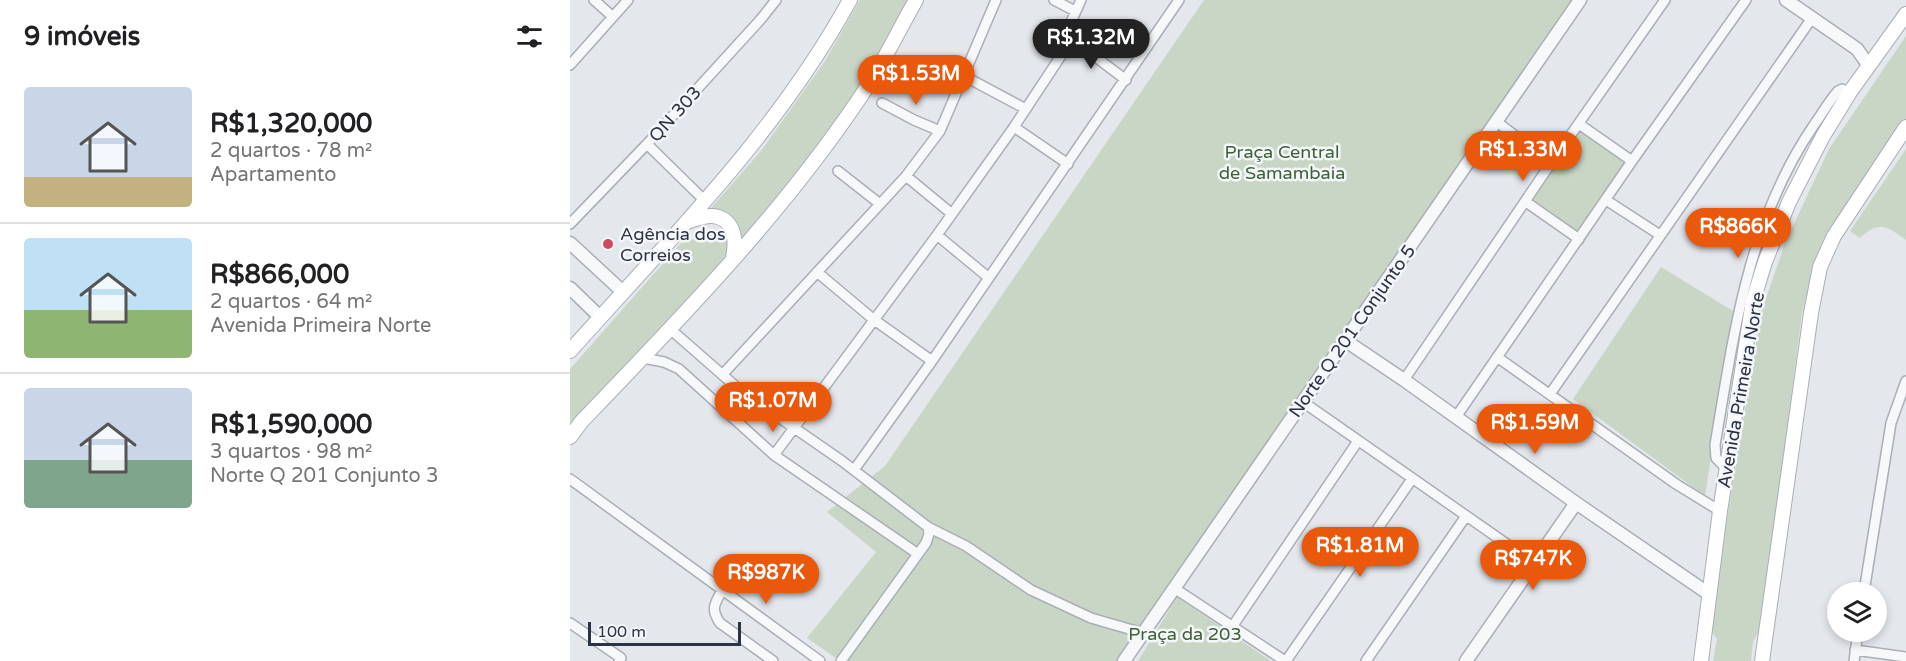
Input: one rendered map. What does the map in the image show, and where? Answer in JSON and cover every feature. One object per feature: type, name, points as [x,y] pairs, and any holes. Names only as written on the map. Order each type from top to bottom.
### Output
[{"type":"main road","points":[[570,351],[690,220],[751,147],[793,92],[850,0]]},
{"type":"main road","points":[[570,437],[798,183],[870,82],[916,0]]},
{"type":"main road","name":"Avenida Primeira Norte","points":[[1701,661],[1720,510],[1753,301],[1765,262],[1789,202],[1823,136],[1906,14]]},
{"type":"main road","points":[[1762,661],[1810,313],[1820,267],[1834,236],[1906,128]]},
{"type":"main road","points":[[690,220],[708,216],[719,217],[729,225],[736,244],[733,258]]},
{"type":"street","points":[[594,0],[613,18]]},
{"type":"street","points":[[571,62],[628,0]]},
{"type":"street","name":"QN 303","points":[[570,224],[647,144],[761,20],[776,0]]},
{"type":"street","points":[[723,374],[906,176],[940,131],[996,0]]},
{"type":"street","points":[[1054,0],[1075,11]]},
{"type":"street","points":[[774,455],[1014,127],[1024,108],[1072,39],[1071,22],[1081,0]]},
{"type":"street","points":[[854,470],[932,361],[1179,0]]},
{"type":"street","name":"Norte Q 201 Conjunto 5","points":[[1124,661],[1580,0]]},
{"type":"street","points":[[1404,380],[1665,0]]},
{"type":"street","points":[[1456,417],[1746,0]]},
{"type":"street","points":[[1786,0],[1857,49],[1869,66]]},
{"type":"street","points":[[1550,394],[1812,18]]},
{"type":"street","points":[[1072,39],[1126,80]]},
{"type":"street","points":[[1857,49],[1880,50]]},
{"type":"street","points":[[964,76],[1024,108]]},
{"type":"street","points":[[882,103],[940,131]]},
{"type":"street","points":[[1497,122],[1551,163]]},
{"type":"street","points":[[1579,124],[1632,161]]},
{"type":"street","points":[[1014,127],[1068,164]]},
{"type":"street","points":[[647,144],[705,201]]},
{"type":"street","points":[[838,171],[880,204]]},
{"type":"street","points":[[906,176],[952,214]]},
{"type":"street","points":[[1606,200],[1660,235]]},
{"type":"street","points":[[1526,202],[1579,239]]},
{"type":"street","points":[[937,235],[989,278]]},
{"type":"street","points":[[570,243],[623,292]]},
{"type":"street","points":[[817,272],[873,319],[932,361]]},
{"type":"street","points":[[570,288],[600,317]]},
{"type":"street","points":[[669,328],[741,391],[854,470],[928,527],[966,546],[1031,590],[1091,618],[1143,633]]},
{"type":"street","points":[[1346,341],[1708,594]]},
{"type":"street","points":[[1497,357],[1676,484],[1720,510]]},
{"type":"street","points":[[643,358],[664,362],[679,369],[774,455],[918,554]]},
{"type":"street","points":[[1866,582],[1891,423],[1906,381]]},
{"type":"street","points":[[724,411],[741,391]]},
{"type":"street","points":[[1303,402],[1534,563]]},
{"type":"street","points":[[1232,627],[1358,441]]},
{"type":"street","points":[[570,479],[820,661]]},
{"type":"street","points":[[1174,588],[1286,661],[1413,479]]},
{"type":"street","points":[[1466,661],[1576,503]]},
{"type":"street","points":[[1366,661],[1466,516]]},
{"type":"street","points":[[841,661],[918,554],[930,534],[928,527]]},
{"type":"street","points":[[722,590],[714,606],[714,614],[720,623],[773,661]]},
{"type":"street","points":[[570,623],[621,658],[619,661]]},
{"type":"street","points":[[1854,661],[1856,642]]},
{"type":"street","points":[[1855,650],[1906,657]]},
{"type":"green space","points":[[860,0],[909,0],[847,111],[791,185],[741,240],[733,220],[703,217],[761,151],[825,61]]},
{"type":"green space","name":"Praça Central de Samambaia","points":[[1204,0],[1585,0],[1126,661],[840,661],[807,638],[876,552],[827,512],[885,466]]},
{"type":"green space","points":[[1906,36],[1906,123],[1820,250],[1802,313],[1762,626],[1753,642],[1751,661],[1713,661],[1717,639],[1712,632],[1725,531],[1761,313],[1785,243],[1829,149]]},
{"type":"green space","points":[[1578,117],[1637,159],[1582,246],[1520,202]]},
{"type":"green space","points":[[1906,149],[1906,240],[1883,227],[1873,229],[1860,238],[1850,231]]},
{"type":"green space","points":[[720,233],[729,244],[723,263],[570,428],[570,369],[681,243]]},
{"type":"green space","points":[[1661,267],[1733,311],[1705,496],[1573,399]]},
{"type":"green space","name":"Praça da 203","points":[[1177,597],[1271,661],[1138,661]]},
{"type":"place","name":"Agência dos Correios","points":[[608,244]]}]
